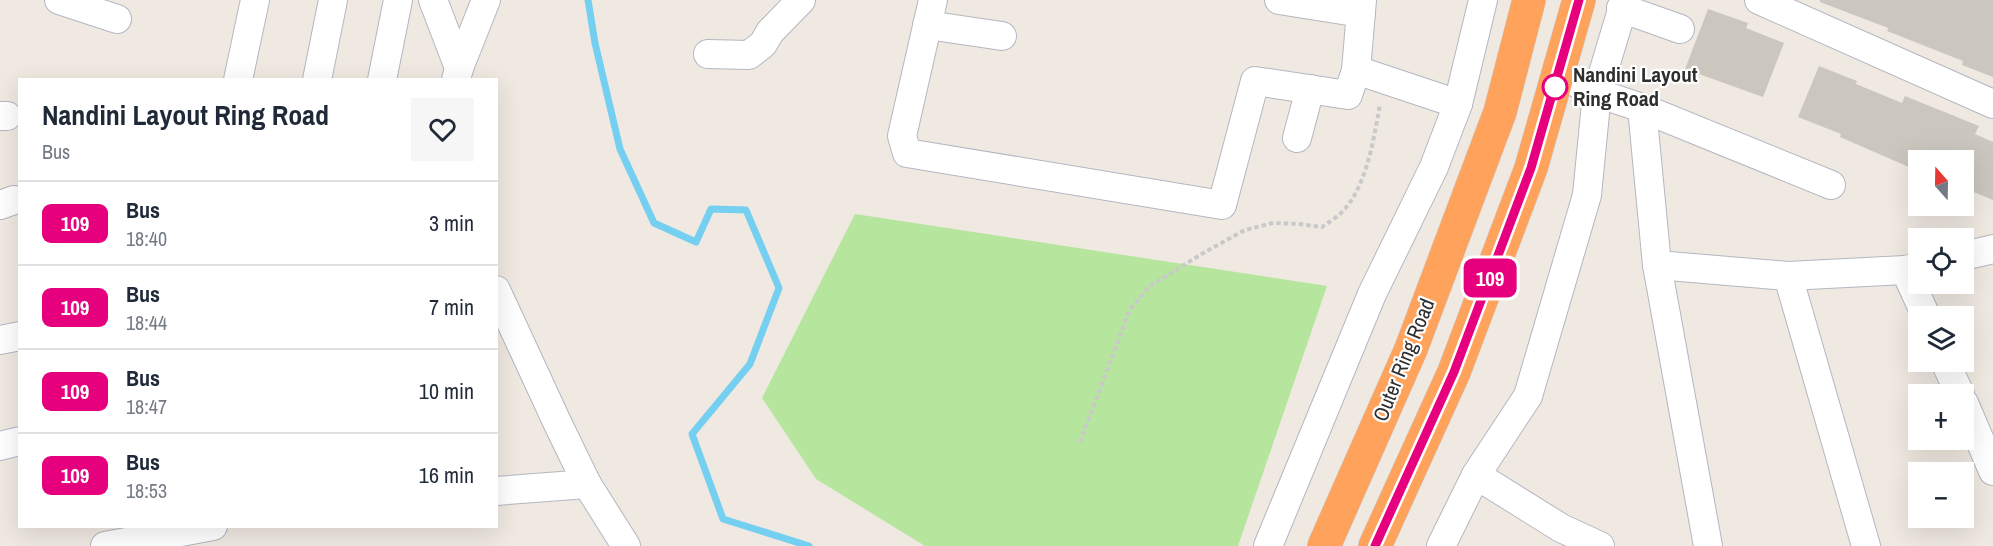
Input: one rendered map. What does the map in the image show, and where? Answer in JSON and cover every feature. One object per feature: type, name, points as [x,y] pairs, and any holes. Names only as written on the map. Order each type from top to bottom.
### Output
[{"type":"highway","name":"Outer Ring Road","points":[[1324,546],[1411,349],[1496,122],[1529,0]]},
{"type":"highway","points":[[1375,546],[1454,372],[1531,168],[1579,0]]},
{"type":"street","points":[[59,0],[117,19]]},
{"type":"street","points":[[238,78],[255,0]]},
{"type":"street","points":[[317,78],[333,0]]},
{"type":"street","points":[[382,78],[398,0]]},
{"type":"street","points":[[434,0],[457,74]]},
{"type":"street","points":[[457,74],[486,0]]},
{"type":"street","points":[[708,54],[749,55],[763,45],[770,32],[801,0]]},
{"type":"street","points":[[1002,36],[930,13],[902,136],[907,153],[1222,205],[1255,81],[1348,94],[1356,70],[1361,7],[1279,0]]},
{"type":"street","points":[[1268,546],[1372,294],[1434,167],[1458,104],[1483,0]]},
{"type":"street","points":[[1759,0],[1993,104]]},
{"type":"street","points":[[1441,546],[1476,475],[1528,396],[1587,195],[1597,93],[1623,4],[1680,29]]},
{"type":"street","points":[[1356,70],[1458,104]]},
{"type":"street","points":[[1558,74],[1597,93],[1642,108],[1831,184]]},
{"type":"street","points":[[1297,138],[1310,89]]},
{"type":"street","points":[[1642,108],[1658,265],[1708,546]]},
{"type":"street","points":[[1974,254],[1993,249]]},
{"type":"street","points":[[1658,265],[1788,276],[1908,268]]},
{"type":"street","points":[[1788,276],[1866,546]]},
{"type":"street","points":[[498,294],[618,545]]},
{"type":"street","points":[[0,340],[18,336]]},
{"type":"street","points":[[1974,426],[1993,471]]},
{"type":"street","points":[[0,446],[18,442]]},
{"type":"street","points":[[1476,475],[1561,528],[1600,546]]},
{"type":"street","points":[[498,490],[587,484]]},
{"type":"street","points":[[105,546],[202,528]]},
{"type":"path","points":[[1080,442],[1130,309],[1150,286],[1245,230],[1273,223],[1322,227],[1344,211],[1359,185],[1371,149],[1385,80]]},
{"type":"green space","points":[[855,214],[1327,286],[1238,546],[925,546],[816,479],[762,398]]},
{"type":"building","points":[[1820,0],[1993,0],[1993,77],[1962,65],[1963,61],[1887,31],[1888,28],[1820,2]]},
{"type":"building","points":[[1708,9],[1748,23],[1746,28],[1784,43],[1763,97],[1685,69]]},
{"type":"building","points":[[1819,66],[1902,103],[1905,96],[1979,126],[1975,134],[1993,142],[1993,200],[1974,192],[1974,150],[1908,150],[1908,167],[1840,137],[1841,134],[1798,117]]},
{"type":"waterway","points":[[588,0],[595,43],[620,149],[654,223],[696,242],[711,209],[746,210],[779,288],[750,364],[692,434],[723,519],[809,546]]},
{"type":"bus line","name":"109","points":[[1375,546],[1454,372],[1531,168],[1579,0]]},
{"type":"place","name":"Nandini Layout Ring Road","points":[[1555,87]]}]
